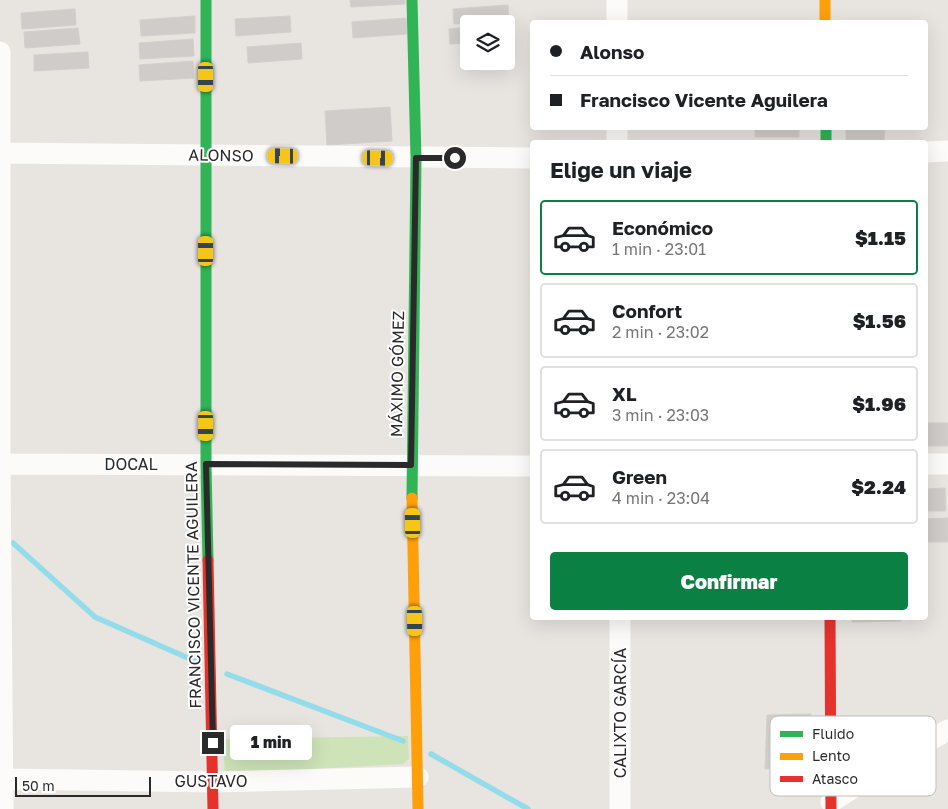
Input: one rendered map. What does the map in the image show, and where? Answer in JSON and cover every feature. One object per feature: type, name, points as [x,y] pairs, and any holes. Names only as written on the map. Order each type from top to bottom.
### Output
[{"type":"street","name":"FRANCISCO VICENTE AGUILERA","points":[[206,0],[206,464],[214,782],[213,809]]},
{"type":"street","name":"MÁXIMO GÓMEZ","points":[[412,0],[416,158],[411,465],[418,809]]},
{"type":"street","points":[[617,0],[617,20]]},
{"type":"street","points":[[825,0],[825,20]]},
{"type":"street","points":[[0,52],[0,464],[3,809]]},
{"type":"street","points":[[928,152],[948,151]]},
{"type":"street","name":"ALONSO","points":[[0,153],[530,158]]},
{"type":"street","name":"DOCAL","points":[[0,464],[530,466]]},
{"type":"street","points":[[928,464],[948,464]]},
{"type":"street","name":"CALIXTO GARCÍA","points":[[620,620],[620,809]]},
{"type":"street","points":[[830,620],[831,716]]},
{"type":"street","points":[[936,737],[948,730]]},
{"type":"street","name":"GUSTAVO","points":[[4,779],[214,782],[418,778]]},
{"type":"street","points":[[831,806],[846,796]]},
{"type":"green space","points":[[408,736],[409,759],[403,764],[225,774],[223,739]]},
{"type":"building","points":[[350,0],[405,0],[405,4],[351,7]]},
{"type":"building","points":[[508,5],[509,15],[460,15],[460,24],[454,24],[453,9]]},
{"type":"building","points":[[75,9],[76,25],[22,29],[21,13]]},
{"type":"building","points":[[195,16],[195,33],[141,36],[140,20]]},
{"type":"building","points":[[290,16],[291,32],[236,36],[235,19]]},
{"type":"building","points":[[406,18],[407,34],[353,38],[352,22]]},
{"type":"building","points":[[78,28],[80,44],[25,48],[24,32]]},
{"type":"building","points":[[460,28],[460,43],[450,44],[449,29]]},
{"type":"building","points":[[193,39],[194,56],[140,59],[139,43]]},
{"type":"building","points":[[301,43],[302,59],[248,63],[247,47]]},
{"type":"building","points":[[88,52],[89,68],[34,71],[34,55]]},
{"type":"building","points":[[193,61],[194,78],[140,81],[139,65]]},
{"type":"building","points":[[390,107],[392,141],[327,145],[325,111]]},
{"type":"building","points":[[755,130],[799,130],[799,137],[755,137]]},
{"type":"building","points":[[846,130],[885,130],[884,140],[846,140]]},
{"type":"building","points":[[928,423],[948,423],[948,446],[928,446]]},
{"type":"building","points":[[945,488],[946,511],[928,511],[928,489]]},
{"type":"building","points":[[948,518],[948,542],[928,542],[928,519]]},
{"type":"building","points":[[852,620],[901,620],[901,621],[852,622]]},
{"type":"building","points":[[811,714],[811,716],[770,716],[770,769],[765,769],[767,715]]},
{"type":"waterway","points":[[13,543],[95,617],[197,662]]},
{"type":"waterway","points":[[227,674],[403,741]]},
{"type":"waterway","points":[[431,754],[528,809]]},
{"type":"traffic: fast","points":[[206,0],[206,464],[208,560]]},
{"type":"traffic: fast","points":[[412,0],[416,158],[412,498]]},
{"type":"traffic: fast","points":[[826,130],[826,140]]},
{"type":"traffic: slow","points":[[825,0],[825,20]]},
{"type":"traffic: slow","points":[[412,498],[418,809]]},
{"type":"traffic: jam","points":[[208,560],[213,809]]},
{"type":"traffic: jam","points":[[830,620],[831,716]]},
{"type":"traffic: jam","points":[[831,796],[831,809]]},
{"type":"route","points":[[213,743],[206,464],[411,465],[416,158],[455,158]]}]
